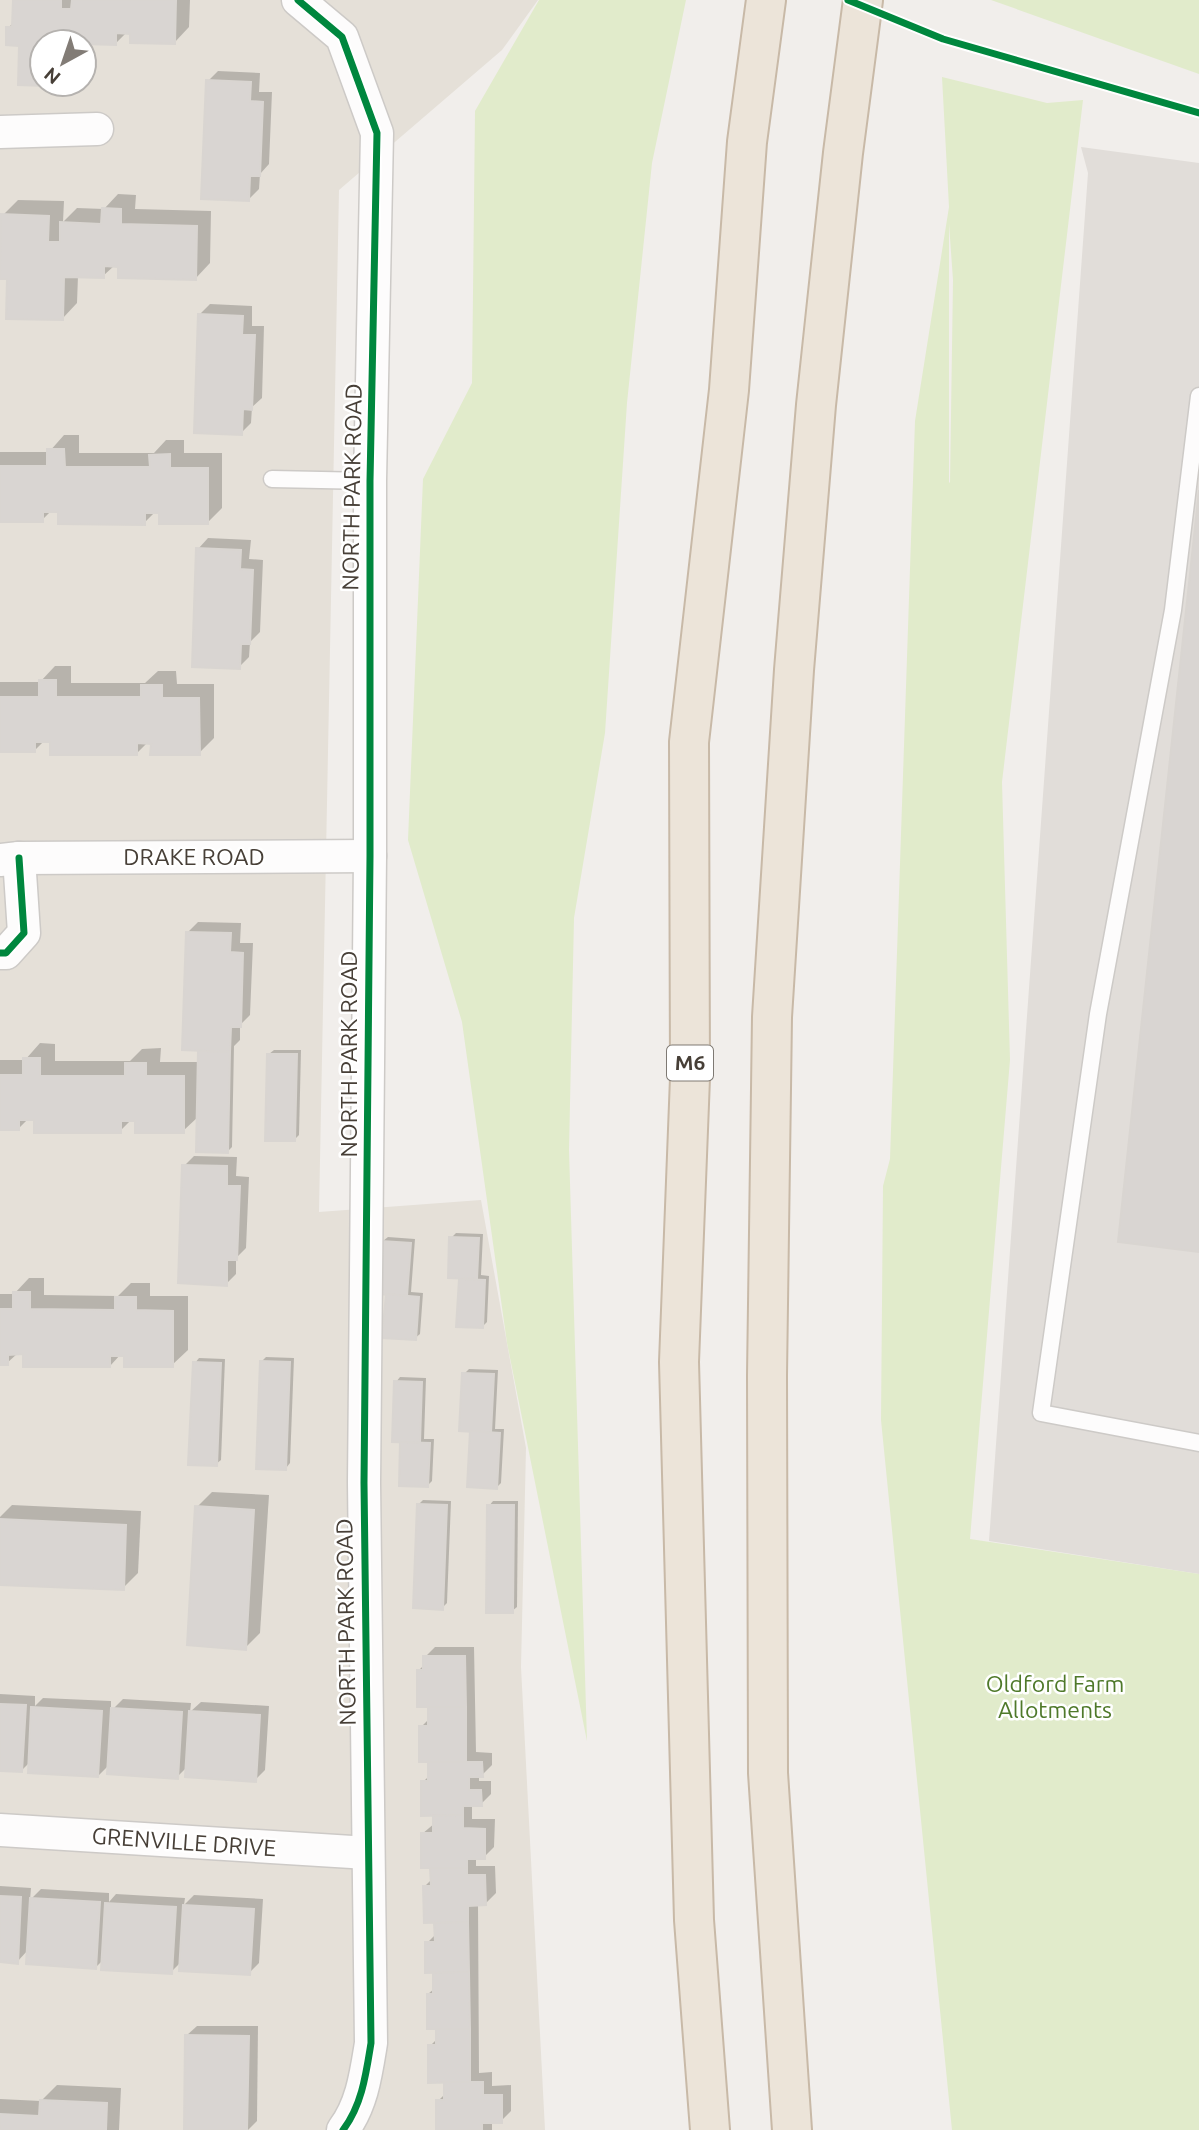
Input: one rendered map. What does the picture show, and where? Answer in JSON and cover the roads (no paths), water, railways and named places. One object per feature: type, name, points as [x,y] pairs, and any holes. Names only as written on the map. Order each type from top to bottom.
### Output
[{"type":"highway","name":"M6","points":[[710,2130],[694,1920],[679,1362],[690,1078],[689,742],[729,390],[747,142],[766,0]]},
{"type":"highway","points":[[792,2130],[768,1773],[767,1376],[772,1017],[793,684],[816,405],[843,153],[863,0]]},
{"type":"street","name":"NORTH PARK ROAD","points":[[298,0],[342,37],[377,134],[370,481],[370,856],[364,1483],[371,2043],[365,2080],[352,2118],[343,2130]]},
{"type":"street","points":[[0,132],[97,129]]},
{"type":"street","name":"DRAKE ROAD","points":[[0,953],[6,953],[24,933],[10,859],[370,856]]},
{"type":"street","name":"GRENVILLE DRIVE","points":[[0,1830],[368,1853]]},
{"type":"lane","points":[[1199,396],[1173,610],[1098,1014],[1041,1413],[1199,1443]]},
{"type":"lane","points":[[272,479],[370,481]]},
{"type":"park label","name":"Oldford Farm Allotments","points":[[1055,1697]]}]
